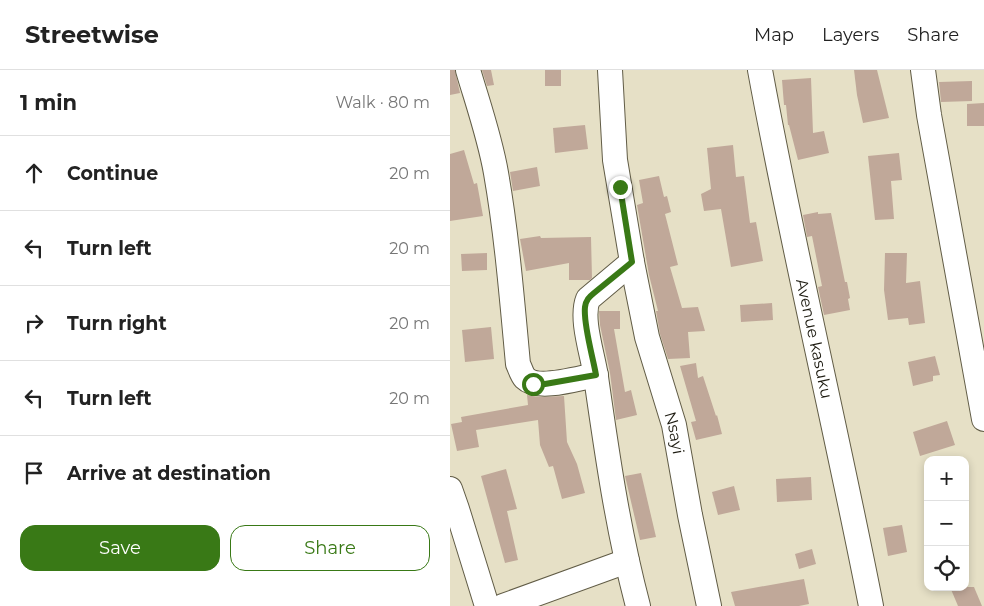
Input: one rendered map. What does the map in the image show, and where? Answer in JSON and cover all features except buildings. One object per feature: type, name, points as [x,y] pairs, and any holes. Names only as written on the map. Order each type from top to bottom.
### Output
[{"type":"street","points":[[468,70],[490,144],[496,174],[506,246],[518,364],[524,378],[533,384],[545,384],[596,375]]},
{"type":"street","name":"Nsayi","points":[[610,70],[615,160],[632,262],[647,338],[674,425],[709,606]]},
{"type":"street","name":"Avenue kasuku","points":[[760,70],[782,182],[848,485],[871,606]]},
{"type":"street","points":[[923,70],[929,115],[984,419]]},
{"type":"street","points":[[632,262],[588,298],[585,305],[585,316],[596,375],[606,454],[638,606]]},
{"type":"street","points":[[450,489],[487,606]]},
{"type":"street","points":[[503,606],[627,561]]},
{"type":"route","points":[[533,384],[545,384],[596,375],[585,316],[585,305],[588,298],[632,262],[620,187]]}]
